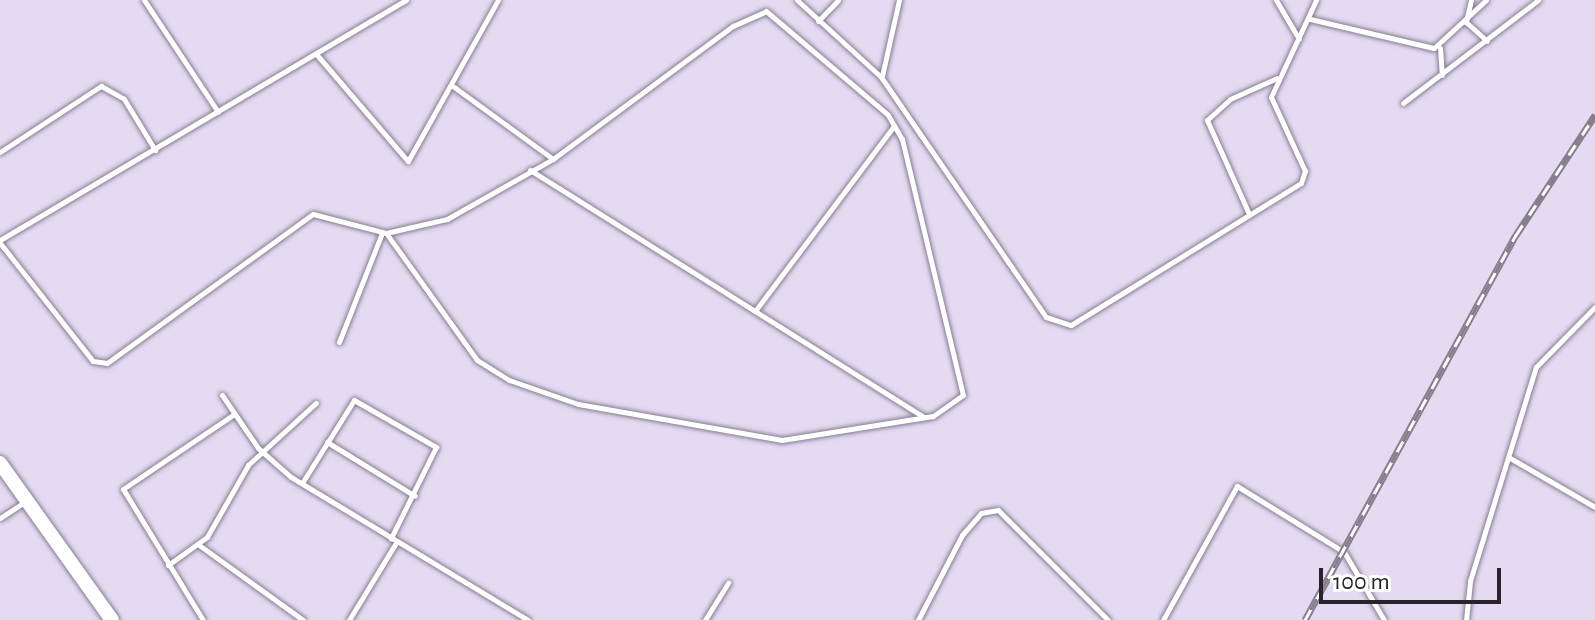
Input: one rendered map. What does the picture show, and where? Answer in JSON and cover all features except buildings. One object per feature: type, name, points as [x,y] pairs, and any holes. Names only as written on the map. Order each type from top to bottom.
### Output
[{"type":"street","points":[[0,463],[112,620]]},
{"type":"lane","points":[[144,0],[218,112]]},
{"type":"lane","points":[[384,233],[464,348],[530,389],[762,440],[947,412],[963,395],[894,126],[789,27],[758,10],[553,159],[447,219],[384,233],[313,214],[100,364],[0,242],[406,0]]},
{"type":"lane","points":[[317,55],[408,161],[454,87],[498,0]]},
{"type":"lane","points":[[797,0],[881,77],[1046,317],[1059,325],[1085,319],[1301,183],[1305,171],[1271,97],[1310,19],[1316,0]]},
{"type":"lane","points":[[818,21],[838,0]]},
{"type":"lane","points":[[881,77],[899,0]]},
{"type":"lane","points":[[1276,0],[1299,40]]},
{"type":"lane","points":[[1466,22],[1471,0]]},
{"type":"lane","points":[[1442,76],[1440,48],[1486,0]]},
{"type":"lane","points":[[1403,103],[1538,0]]},
{"type":"lane","points":[[1310,19],[1440,48]]},
{"type":"lane","points":[[1466,22],[1487,41]]},
{"type":"lane","points":[[1249,214],[1207,120],[1230,99],[1280,76]]},
{"type":"lane","points":[[0,152],[101,86],[124,99],[155,150]]},
{"type":"lane","points":[[454,87],[553,159]]},
{"type":"lane","points":[[755,311],[894,126]]},
{"type":"lane","points":[[530,170],[924,417]]},
{"type":"lane","points":[[339,342],[384,233]]},
{"type":"lane","points":[[1466,620],[1470,581],[1536,367],[1595,307]]},
{"type":"lane","points":[[222,395],[261,451],[302,483],[528,620]]},
{"type":"lane","points":[[302,483],[354,400],[436,447],[394,539],[349,620]]},
{"type":"lane","points":[[168,565],[199,545],[261,451],[316,403]]},
{"type":"lane","points":[[203,620],[123,489],[234,414]]},
{"type":"lane","points":[[327,442],[415,496]]},
{"type":"lane","points":[[1510,458],[1595,507]]},
{"type":"lane","points":[[1163,620],[1237,486],[1344,552],[1384,620]]},
{"type":"lane","points":[[0,518],[27,500]]},
{"type":"lane","points":[[918,620],[962,535],[981,513],[998,510],[1108,620]]},
{"type":"lane","points":[[199,545],[303,620]]},
{"type":"lane","points":[[705,620],[728,583]]},
{"type":"railway","points":[[1305,620],[1516,235],[1595,115]]}]
